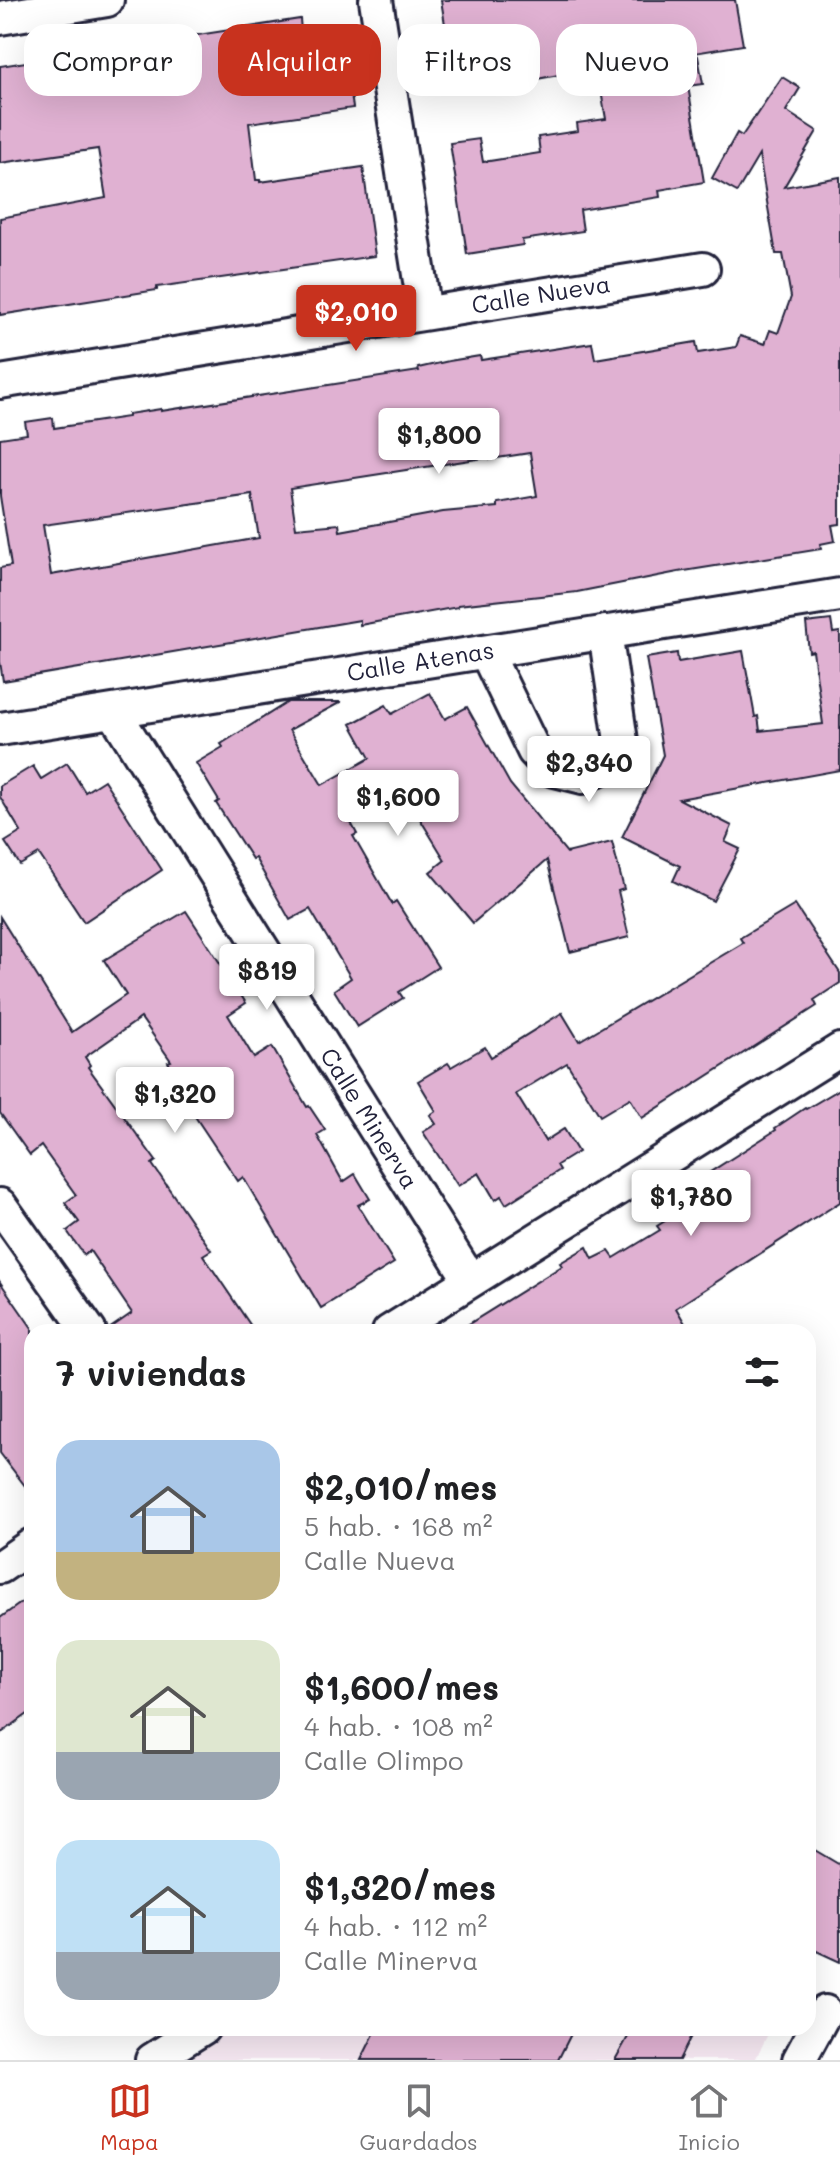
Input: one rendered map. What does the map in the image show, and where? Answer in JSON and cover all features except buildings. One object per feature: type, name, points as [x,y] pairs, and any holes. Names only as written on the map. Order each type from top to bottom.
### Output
[{"type":"street","points":[[0,18],[107,0]]},
{"type":"street","points":[[376,0],[425,313]]},
{"type":"street","name":"Calle Nueva","points":[[0,382],[703,269]]},
{"type":"street","name":"Calle Atenas","points":[[0,729],[840,595]]},
{"type":"street","points":[[486,652],[534,751],[551,769],[583,777],[609,763],[621,741],[605,632]]},
{"type":"street","name":"Calle Minerva","points":[[114,712],[470,1280]]},
{"type":"street","points":[[401,1324],[840,1050]]},
{"type":"street","points":[[0,1205],[84,1324]]},
{"type":"street","points":[[0,1567],[24,1550]]},
{"type":"street","points":[[152,2060],[190,2036]]},
{"type":"street","points":[[799,2060],[811,2036]]},
{"type":"shaded area","points":[[216,2036],[767,2036],[755,2060],[179,2060]]}]
